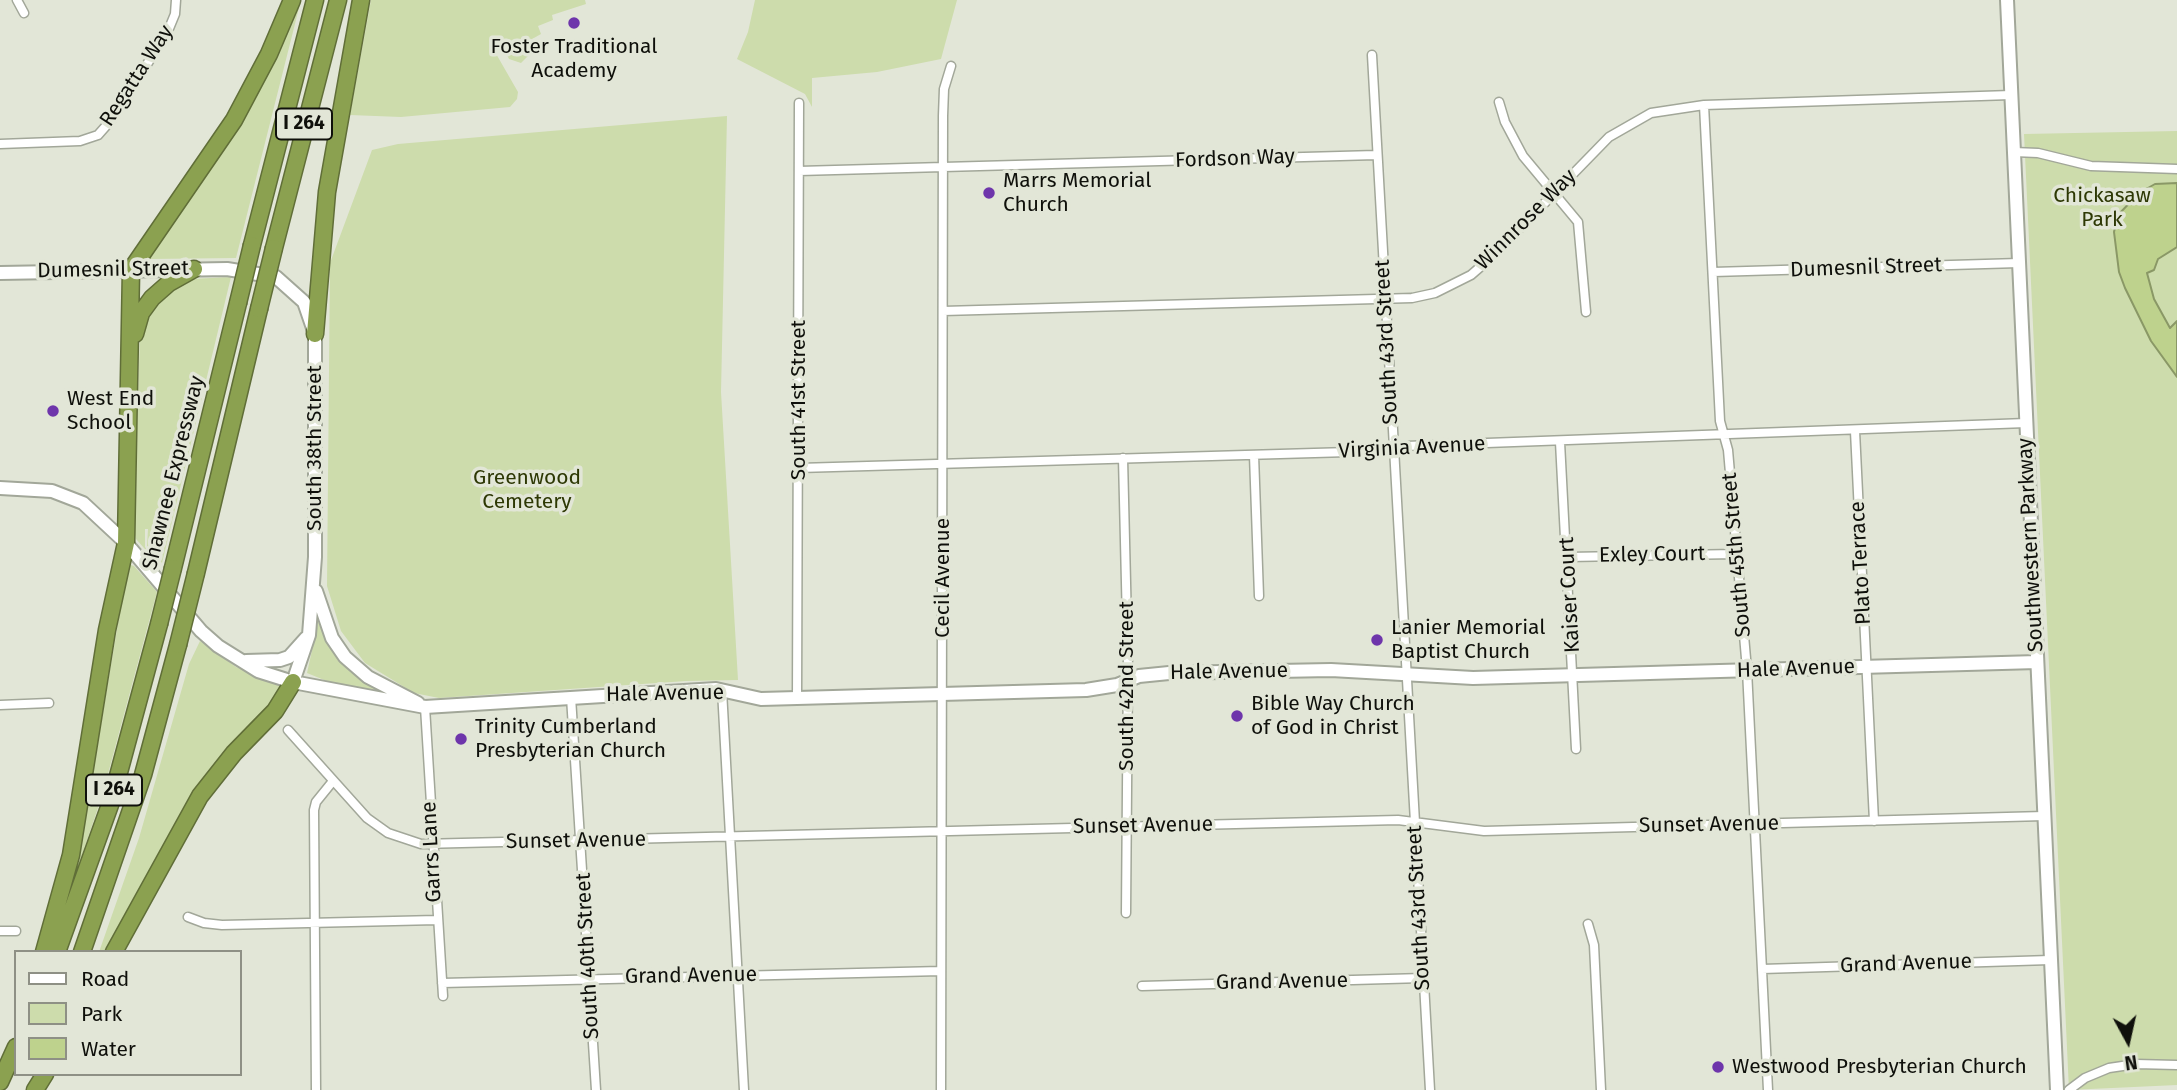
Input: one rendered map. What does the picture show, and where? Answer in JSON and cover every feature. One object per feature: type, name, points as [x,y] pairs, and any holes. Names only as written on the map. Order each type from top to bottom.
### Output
[{"type":"highway","points":[[45,950],[71,855],[107,630],[126,543],[132,362],[131,270],[234,120],[292,0]]},
{"type":"highway","name":"Shawnee Expressway","points":[[58,950],[111,802],[159,624],[237,303],[315,0]]},
{"type":"highway","name":"Shawnee Expressway","points":[[83,950],[143,775],[178,645],[274,248],[338,0]]},
{"type":"highway","points":[[315,334],[327,192],[361,0]]},
{"type":"highway","points":[[132,362],[141,313],[159,290],[194,269]]},
{"type":"highway","points":[[115,950],[200,796],[234,753],[275,711],[293,681]]},
{"type":"highway","points":[[0,1082],[14,1050]]},
{"type":"street","points":[[17,0],[24,13]]},
{"type":"street","name":"Regatta Way","points":[[0,144],[80,141],[98,135],[113,118],[167,31],[175,15],[176,0]]},
{"type":"street","name":"Southwestern Parkway","points":[[2007,0],[2057,1090]]},
{"type":"street","name":"South 43rd Street","points":[[1372,55],[1430,1090]]},
{"type":"street","name":"Cecil Avenue","points":[[941,1090],[944,89],[951,66]]},
{"type":"street","name":"Winnrose Way","points":[[943,312],[1385,300],[1436,293],[1471,275],[1598,148],[1627,124],[1668,108],[2011,94]]},
{"type":"street","points":[[1499,102],[1523,156],[1575,216],[1581,232],[1586,312]]},
{"type":"street","name":"South 41st Street","points":[[797,697],[799,103]]},
{"type":"street","name":"South 45th Street","points":[[1704,105],[1720,421],[1728,450],[1747,670],[1768,1090]]},
{"type":"street","points":[[2014,152],[2038,153],[2091,166],[2177,169]]},
{"type":"street","name":"Fordson Way","points":[[799,171],[1376,155]]},
{"type":"street","name":"Dumesnil Street","points":[[1713,272],[2019,263]]},
{"type":"street","name":"Dumesnil Street","points":[[0,272],[227,269]]},
{"type":"street","name":"South 38th Street","points":[[227,269],[276,277],[288,285],[304,302],[312,318],[315,334],[314,586],[309,635],[293,681]]},
{"type":"street","name":"Virginia Avenue","points":[[799,468],[1254,455],[1393,449],[1406,446],[2026,424]]},
{"type":"street","name":"Plato Terrace","points":[[1856,430],[1874,821]]},
{"type":"street","name":"Kaiser Court","points":[[1560,442],[1576,749]]},
{"type":"street","points":[[1254,455],[1259,596]]},
{"type":"street","name":"South 42nd Street","points":[[1123,458],[1127,681],[1126,913]]},
{"type":"street","points":[[0,488],[39,488],[73,498],[93,510],[126,543],[201,631],[258,671],[293,681],[425,707]]},
{"type":"street","name":"Exley Court","points":[[1568,557],[1735,554]]},
{"type":"street","points":[[314,586],[332,638],[345,657],[368,677],[425,707]]},
{"type":"street","points":[[242,661],[280,660],[300,648],[309,635]]},
{"type":"street","name":"Hale Avenue","points":[[425,707],[722,690],[761,699],[1086,690],[1169,673],[1331,670],[1473,678],[2037,662]]},
{"type":"street","points":[[722,690],[744,1090]]},
{"type":"street","name":"South 40th Street","points":[[571,697],[596,1090]]},
{"type":"street","points":[[0,705],[49,703]]},
{"type":"street","name":"Garrs Lane","points":[[425,707],[443,996]]},
{"type":"street","name":"Sunset Avenue","points":[[288,730],[377,825],[401,838],[432,844],[1398,820],[1484,831],[2044,816]]},
{"type":"street","points":[[316,1090],[314,810],[319,797],[332,780]]},
{"type":"street","points":[[188,917],[204,923],[222,925],[437,919]]},
{"type":"street","points":[[1588,924],[1594,945],[1601,1090]]},
{"type":"street","points":[[0,931],[16,931]]},
{"type":"street","name":"Grand Avenue","points":[[1762,969],[2050,960]]},
{"type":"street","name":"Grand Avenue","points":[[442,983],[941,971]]},
{"type":"street","name":"Grand Avenue","points":[[1142,986],[1423,978]]},
{"type":"street","points":[[2069,1090],[2085,1078],[2109,1068],[2136,1064],[2177,1066]]},
{"type":"green space","points":[[298,0],[301,0],[236,258],[149,259]]},
{"type":"green space","points":[[371,0],[585,0],[586,4],[552,15],[553,20],[538,26],[541,34],[525,43],[529,55],[521,63],[509,59],[500,41],[491,45],[518,92],[517,99],[510,107],[401,117],[350,115]]},
{"type":"green space","points":[[755,0],[957,0],[941,59],[877,72],[812,78],[812,107],[805,94],[737,59],[748,32]]},
{"type":"green space","name":"Greenwood Cemetery","points":[[727,116],[721,392],[738,680],[686,681],[439,698],[414,693],[365,663],[341,631],[327,586],[330,263],[372,150],[398,144]]},
{"type":"green space","name":"Chickasaw Park","points":[[2177,131],[2177,1085],[2069,1090],[2024,134]]},
{"type":"green space","points":[[231,277],[162,563],[147,546],[148,529],[145,529],[145,547],[159,565],[136,539],[134,531],[140,332],[158,297],[191,279]]},
{"type":"green space","points":[[128,564],[134,566],[157,592],[102,796],[76,873]]},
{"type":"green space","points":[[319,619],[364,681],[399,698],[334,684],[307,673]]},
{"type":"green space","points":[[200,641],[236,667],[285,686],[248,733],[111,950],[100,950],[139,838],[189,664]]},
{"type":"water","points":[[2177,183],[2177,247],[2158,259],[2154,270],[2147,273],[2154,299],[2170,328],[2177,321],[2177,377],[2151,341],[2125,288],[2119,272],[2114,232],[2118,215],[2139,193],[2155,184]]},
{"type":"place","name":"Foster Traditional Academy","points":[[574,23]]},
{"type":"place","name":"Marrs Memorial Church","points":[[989,193]]},
{"type":"place","name":"West End School","points":[[53,411]]},
{"type":"place","name":"Lanier Memorial Baptist Church","points":[[1377,640]]},
{"type":"place","name":"Bible Way Church of God in Christ","points":[[1237,716]]},
{"type":"place","name":"Trinity Cumberland Presbyterian Church","points":[[461,739]]},
{"type":"place","name":"Westwood Presbyterian Church","points":[[1718,1067]]}]
